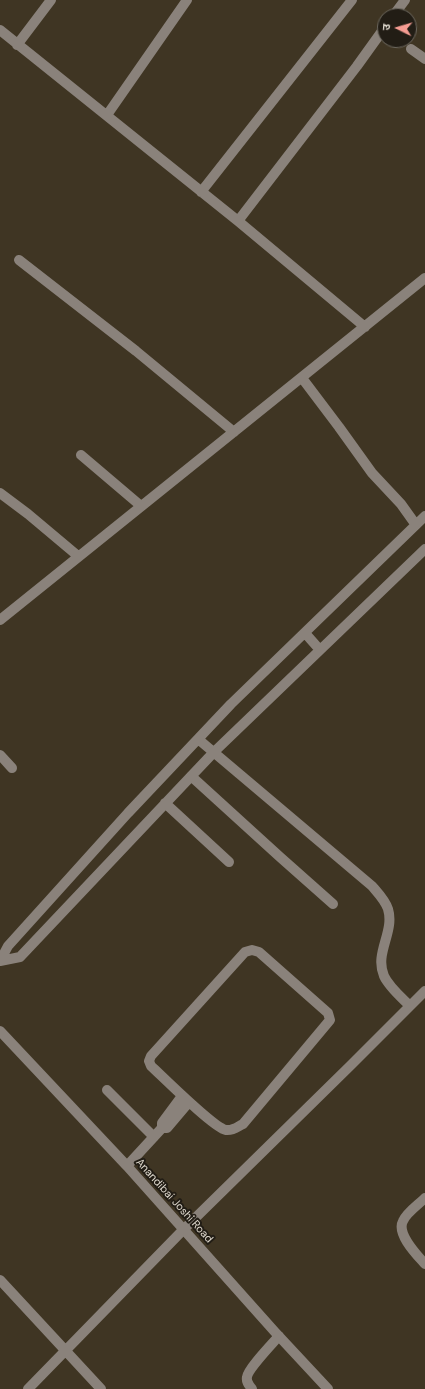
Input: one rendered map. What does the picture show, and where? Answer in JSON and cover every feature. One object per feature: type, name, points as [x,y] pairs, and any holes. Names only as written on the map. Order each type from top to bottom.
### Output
[{"type":"street","points":[[17,45],[51,0]]},
{"type":"street","points":[[107,115],[187,0]]},
{"type":"street","points":[[201,192],[352,0]]},
{"type":"street","points":[[0,30],[238,221],[365,327]]},
{"type":"street","points":[[238,221],[377,38]]},
{"type":"street","points":[[411,50],[425,59]]},
{"type":"street","points":[[19,260],[130,347],[234,432]]},
{"type":"street","points":[[0,620],[425,278]]},
{"type":"street","points":[[302,378],[339,426],[372,473],[400,504],[416,525]]},
{"type":"street","points":[[81,455],[141,506]]},
{"type":"street","points":[[0,493],[28,514],[78,556]]},
{"type":"street","points":[[0,961],[8,946],[128,813],[231,704],[425,516]]},
{"type":"street","points":[[0,961],[20,957],[214,752],[425,549]]},
{"type":"street","points":[[305,633],[320,650]]},
{"type":"street","points":[[198,739],[372,886],[380,895],[388,909],[389,925],[381,956],[381,968],[384,977],[410,1006]]},
{"type":"street","points":[[0,755],[12,768]]},
{"type":"street","points":[[192,776],[333,904]]},
{"type":"street","points":[[165,803],[229,862]]},
{"type":"street","points":[[252,950],[259,952],[328,1013],[330,1020],[243,1124],[232,1130],[224,1130],[186,1099],[151,1066],[149,1062],[151,1056],[245,952],[252,950]]},
{"type":"street","points":[[28,1389],[65,1349],[183,1230],[425,991]]},
{"type":"street","name":"Anandibai Joshi Road","points":[[0,1031],[127,1166],[183,1230],[328,1389]]},
{"type":"street","points":[[107,1090],[154,1137]]},
{"type":"street","points":[[127,1166],[164,1126],[186,1099]]},
{"type":"street","points":[[425,1198],[403,1221],[401,1229],[405,1239],[425,1264]]},
{"type":"street","points":[[0,1280],[101,1389]]},
{"type":"street","points":[[252,1389],[247,1380],[249,1371],[279,1336]]}]
